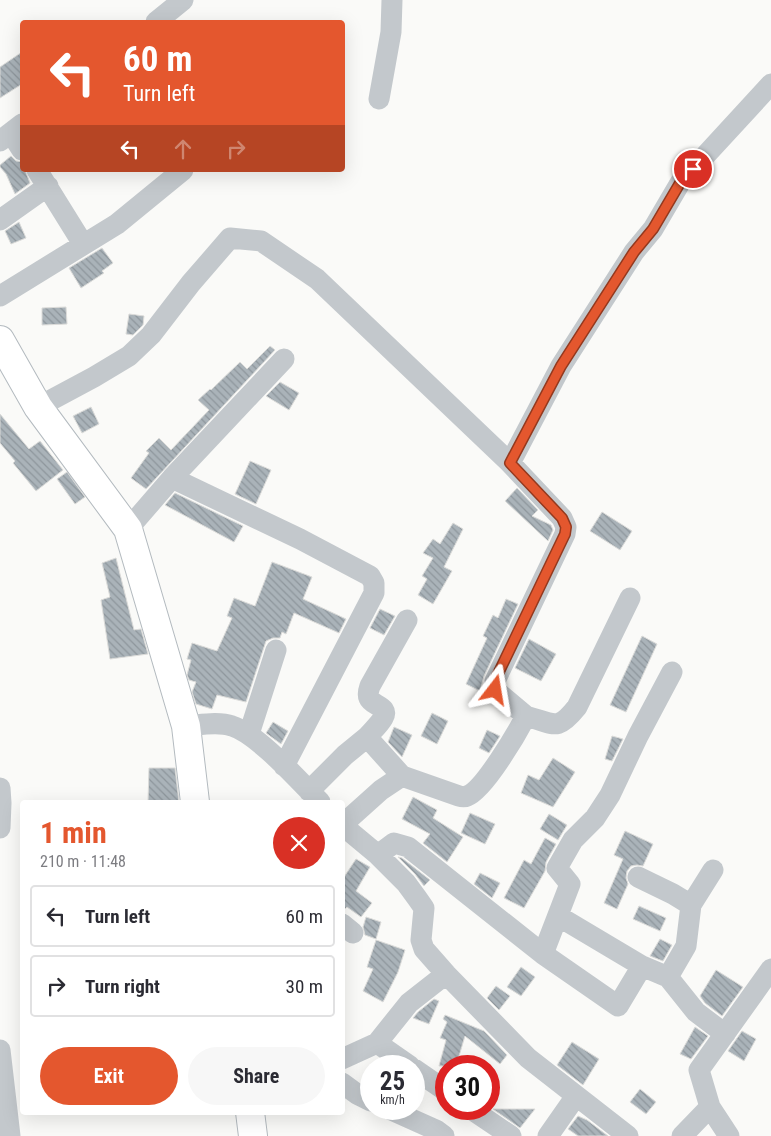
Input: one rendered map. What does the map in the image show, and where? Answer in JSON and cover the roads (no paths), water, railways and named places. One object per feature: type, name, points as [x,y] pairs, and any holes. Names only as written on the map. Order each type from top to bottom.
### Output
[{"type":"street","points":[[158,20],[183,0]]},
{"type":"street","points":[[379,99],[391,32],[392,0]]},
{"type":"street","points":[[510,463],[561,366],[634,252],[653,229],[680,183],[771,84]]},
{"type":"street","points":[[0,296],[117,224],[181,172]]},
{"type":"street","points":[[0,220],[42,178],[83,244]]},
{"type":"street","points":[[38,407],[129,356],[151,335],[191,283],[230,238],[261,241],[317,279],[510,463],[562,518],[566,527],[565,534],[495,681],[495,690],[526,716],[555,724],[566,721],[577,707],[630,598]]},
{"type":"street","points":[[0,340],[38,407],[128,529],[186,726],[195,800]]},
{"type":"street","points":[[128,529],[172,478],[284,359]]},
{"type":"street","points":[[172,478],[317,548],[370,576],[374,583],[374,593],[284,766]]},
{"type":"street","points":[[186,726],[232,725],[249,734],[314,797],[345,755],[367,737],[384,717],[383,708],[370,700],[368,695],[370,686],[407,620]]},
{"type":"street","points":[[249,734],[276,650]]},
{"type":"street","points":[[543,954],[570,884],[557,868],[572,840],[595,818],[610,795],[638,736],[672,672]]},
{"type":"street","points":[[367,737],[402,776],[466,797],[475,792],[509,748],[526,716]]},
{"type":"street","points":[[345,822],[380,790],[402,776]]},
{"type":"street","points":[[0,788],[2,802],[0,828]]},
{"type":"street","points":[[345,828],[378,855],[406,883],[424,908],[421,940],[424,948],[446,974],[528,1058],[628,1136]]},
{"type":"street","points":[[378,855],[394,843],[408,847],[543,954],[618,1006],[642,966]]},
{"type":"street","points":[[668,977],[686,946],[691,905],[713,870]]},
{"type":"street","points":[[638,877],[691,905]]},
{"type":"street","points":[[558,916],[642,966],[668,977],[696,1012],[725,1034]]},
{"type":"street","points":[[729,1136],[710,1107],[699,1070],[771,969]]},
{"type":"street","points":[[345,1058],[378,1043],[409,1003],[446,974]]},
{"type":"street","points":[[378,1043],[395,1055]]},
{"type":"street","points":[[0,1050],[10,1136]]},
{"type":"street","points":[[345,1085],[360,1096]]},
{"type":"street","points":[[556,1133],[576,1096]]},
{"type":"street","points":[[682,1136],[710,1107]]},
{"type":"street","points":[[414,1120],[436,1130],[444,1136]]},
{"type":"street","points":[[488,1120],[511,1136]]}]
